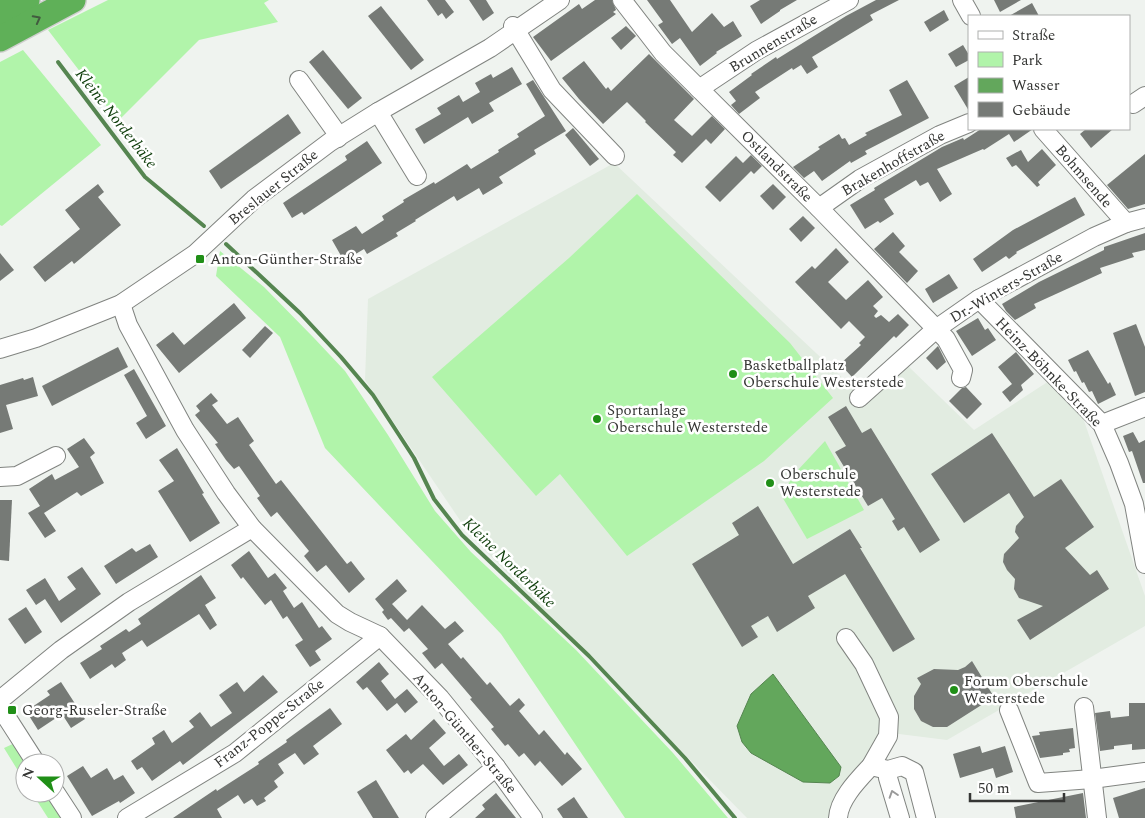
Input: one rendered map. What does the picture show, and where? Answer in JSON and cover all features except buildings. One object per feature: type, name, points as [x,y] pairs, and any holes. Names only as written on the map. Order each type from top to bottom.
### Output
[{"type":"highway","points":[[0,14],[26,0]]},
{"type":"highway","points":[[0,39],[73,0]]},
{"type":"street","name":"Breslauer Straße","points":[[0,349],[36,338],[121,304],[195,254],[254,199],[338,138],[378,112],[462,66],[515,28],[560,0]]},
{"type":"street","name":"Ostlandstraße","points":[[622,0],[663,53],[819,208],[946,339],[963,370],[961,378]]},
{"type":"street","name":"Brunnenstraße","points":[[699,88],[756,52],[849,0]]},
{"type":"street","points":[[962,0],[970,15]]},
{"type":"street","points":[[515,28],[552,90],[615,156]]},
{"type":"street","points":[[299,80],[334,129],[338,138]]},
{"type":"street","points":[[378,112],[416,176]]},
{"type":"street","name":"Brakenhoffstraße","points":[[819,208],[883,165],[940,135],[968,123]]},
{"type":"street","name":"Bohmsende","points":[[1044,130],[1126,223]]},
{"type":"street","name":"Dr.-Winters-Straße","points":[[859,398],[936,329],[979,299],[1094,237],[1126,223],[1145,218]]},
{"type":"street","name":"Heinz-Böhnke-Straße","points":[[979,299],[1102,424],[1134,504],[1145,564]]},
{"type":"street","name":"Anton-Günther-Straße","points":[[121,304],[128,325],[185,430],[226,493],[252,528],[336,614],[380,636],[440,698],[496,766],[533,818]]},
{"type":"street","points":[[1102,424],[1145,407]]},
{"type":"street","points":[[9,477],[56,456]]},
{"type":"street","points":[[0,700],[61,650],[129,602],[252,528]]},
{"type":"street","name":"Franz-Poppe-Straße","points":[[127,818],[235,753],[380,636]]},
{"type":"street","points":[[846,638],[864,664],[889,717],[888,736],[879,768]]},
{"type":"street","points":[[0,707],[30,753]]},
{"type":"street","points":[[1084,707],[1096,818]]},
{"type":"street","points":[[1009,710],[1038,783],[1092,779],[1145,772]]},
{"type":"street","points":[[435,818],[496,766]]},
{"type":"street","points":[[838,818],[838,809],[858,780],[879,768],[902,766],[914,772],[926,818]]},
{"type":"street","points":[[879,768],[888,778],[900,818]]},
{"type":"street","points":[[62,803],[72,818]]},
{"type":"shaded area","name":"Oberschule Westerstede","points":[[614,163],[849,384],[865,404],[907,365],[974,430],[1049,381],[1083,418],[1145,596],[1145,626],[947,740],[883,732],[829,818],[747,818],[470,535],[365,380],[368,299]]},
{"type":"green space","points":[[108,0],[269,0],[264,3],[278,22],[199,40],[118,121],[48,30]]},
{"type":"green space","points":[[23,50],[101,145],[2,226],[0,225],[0,62]]},
{"type":"green space","name":"Sportanlage Oberschule Westerstede","points":[[637,194],[790,343],[833,398],[764,461],[627,556],[560,474],[536,496],[432,377],[569,258]]},
{"type":"green space","points":[[220,251],[264,287],[345,371],[388,435],[435,511],[471,552],[576,650],[673,753],[728,818],[625,818],[501,634],[325,448],[280,337],[216,276]]},
{"type":"green space","points":[[825,441],[864,510],[807,539],[781,495],[796,472]]},
{"type":"green space","points":[[17,742],[24,753],[15,753],[15,766],[4,748]]},
{"type":"green space","points":[[38,803],[54,803],[64,818],[48,818]]},
{"type":"water","points":[[773,674],[841,767],[839,776],[830,783],[803,782],[751,753],[742,742],[737,726],[751,694]]},
{"type":"waterway","name":"Kleine Norderbäke","points":[[58,62],[145,177],[204,226]]},
{"type":"waterway","name":"Kleine Norderbäke","points":[[226,244],[300,313],[373,395],[414,458],[434,499],[462,535],[589,656],[685,758],[735,818]]},
{"type":"place","name":"Anton-Günther-Straße","points":[[200,259]]},
{"type":"place","name":"Basketballplatz Oberschule Westerstede","points":[[733,374]]},
{"type":"place","name":"Sportanlage Oberschule Westerstede","points":[[597,419]]},
{"type":"place","name":"Oberschule Westerstede","points":[[770,483]]},
{"type":"place","name":"Forum Oberschule Westerstede","points":[[954,690]]},
{"type":"place","name":"Georg-Ruseler-Straße","points":[[12,710]]}]
